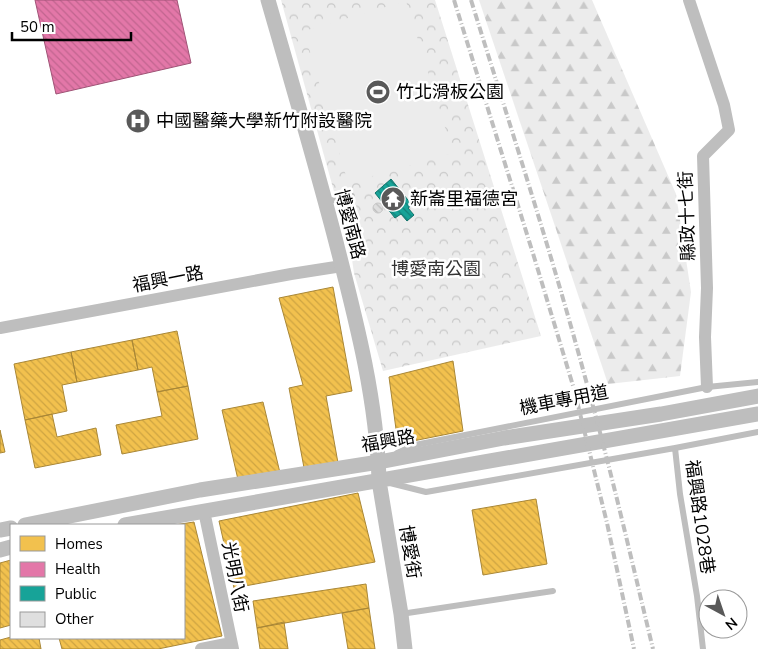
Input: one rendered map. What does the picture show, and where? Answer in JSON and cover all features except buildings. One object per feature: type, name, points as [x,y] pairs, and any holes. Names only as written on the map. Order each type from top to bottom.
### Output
[{"type":"street","name":"博愛南路","points":[[268,0],[342,266],[369,380],[378,462]]},
{"type":"street","name":"縣政十七街","points":[[689,0],[724,105],[729,130],[703,156],[707,288],[705,337],[707,387]]},
{"type":"street","name":"福興一路","points":[[0,328],[342,266]]},
{"type":"street","name":"福興路","points":[[30,524],[200,490],[378,462],[504,438],[661,414],[758,396]]},
{"type":"street","points":[[132,524],[758,414]]},
{"type":"street","name":"博愛街","points":[[378,462],[379,481],[405,649]]},
{"type":"street","name":"光明八街","points":[[204,511],[232,646]]},
{"type":"street","points":[[201,649],[232,646]]},
{"type":"lane","points":[[325,202],[352,196]]},
{"type":"lane","name":"機車專用道","points":[[378,462],[415,445],[707,387],[758,382]]},
{"type":"lane","points":[[379,481],[426,492],[758,432]]},
{"type":"lane","name":"福興路1028巷","points":[[676,448],[680,494],[697,596],[703,649]]},
{"type":"lane","points":[[401,614],[553,591]]},
{"type":"green space","name":"博愛南公園","points":[[281,0],[435,0],[541,336],[383,371],[354,273],[351,253]]},
{"type":"green space","points":[[479,0],[592,0],[676,194],[691,292],[680,376],[608,384]]},
{"type":"green space","name":"竹北滑板公園","points":[[406,1],[453,153],[348,183],[304,31]]},
{"type":"railway","points":[[454,0],[574,389],[607,523],[634,649]]},
{"type":"railway","points":[[471,0],[575,339],[622,518],[653,649]]},
{"type":"place","name":"竹北滑板公園","points":[[378,92]]},
{"type":"place","name":"中國醫藥大學新竹附設醫院","points":[[138,121]]},
{"type":"place","name":"新崙里福德宮","points":[[393,199]]}]
